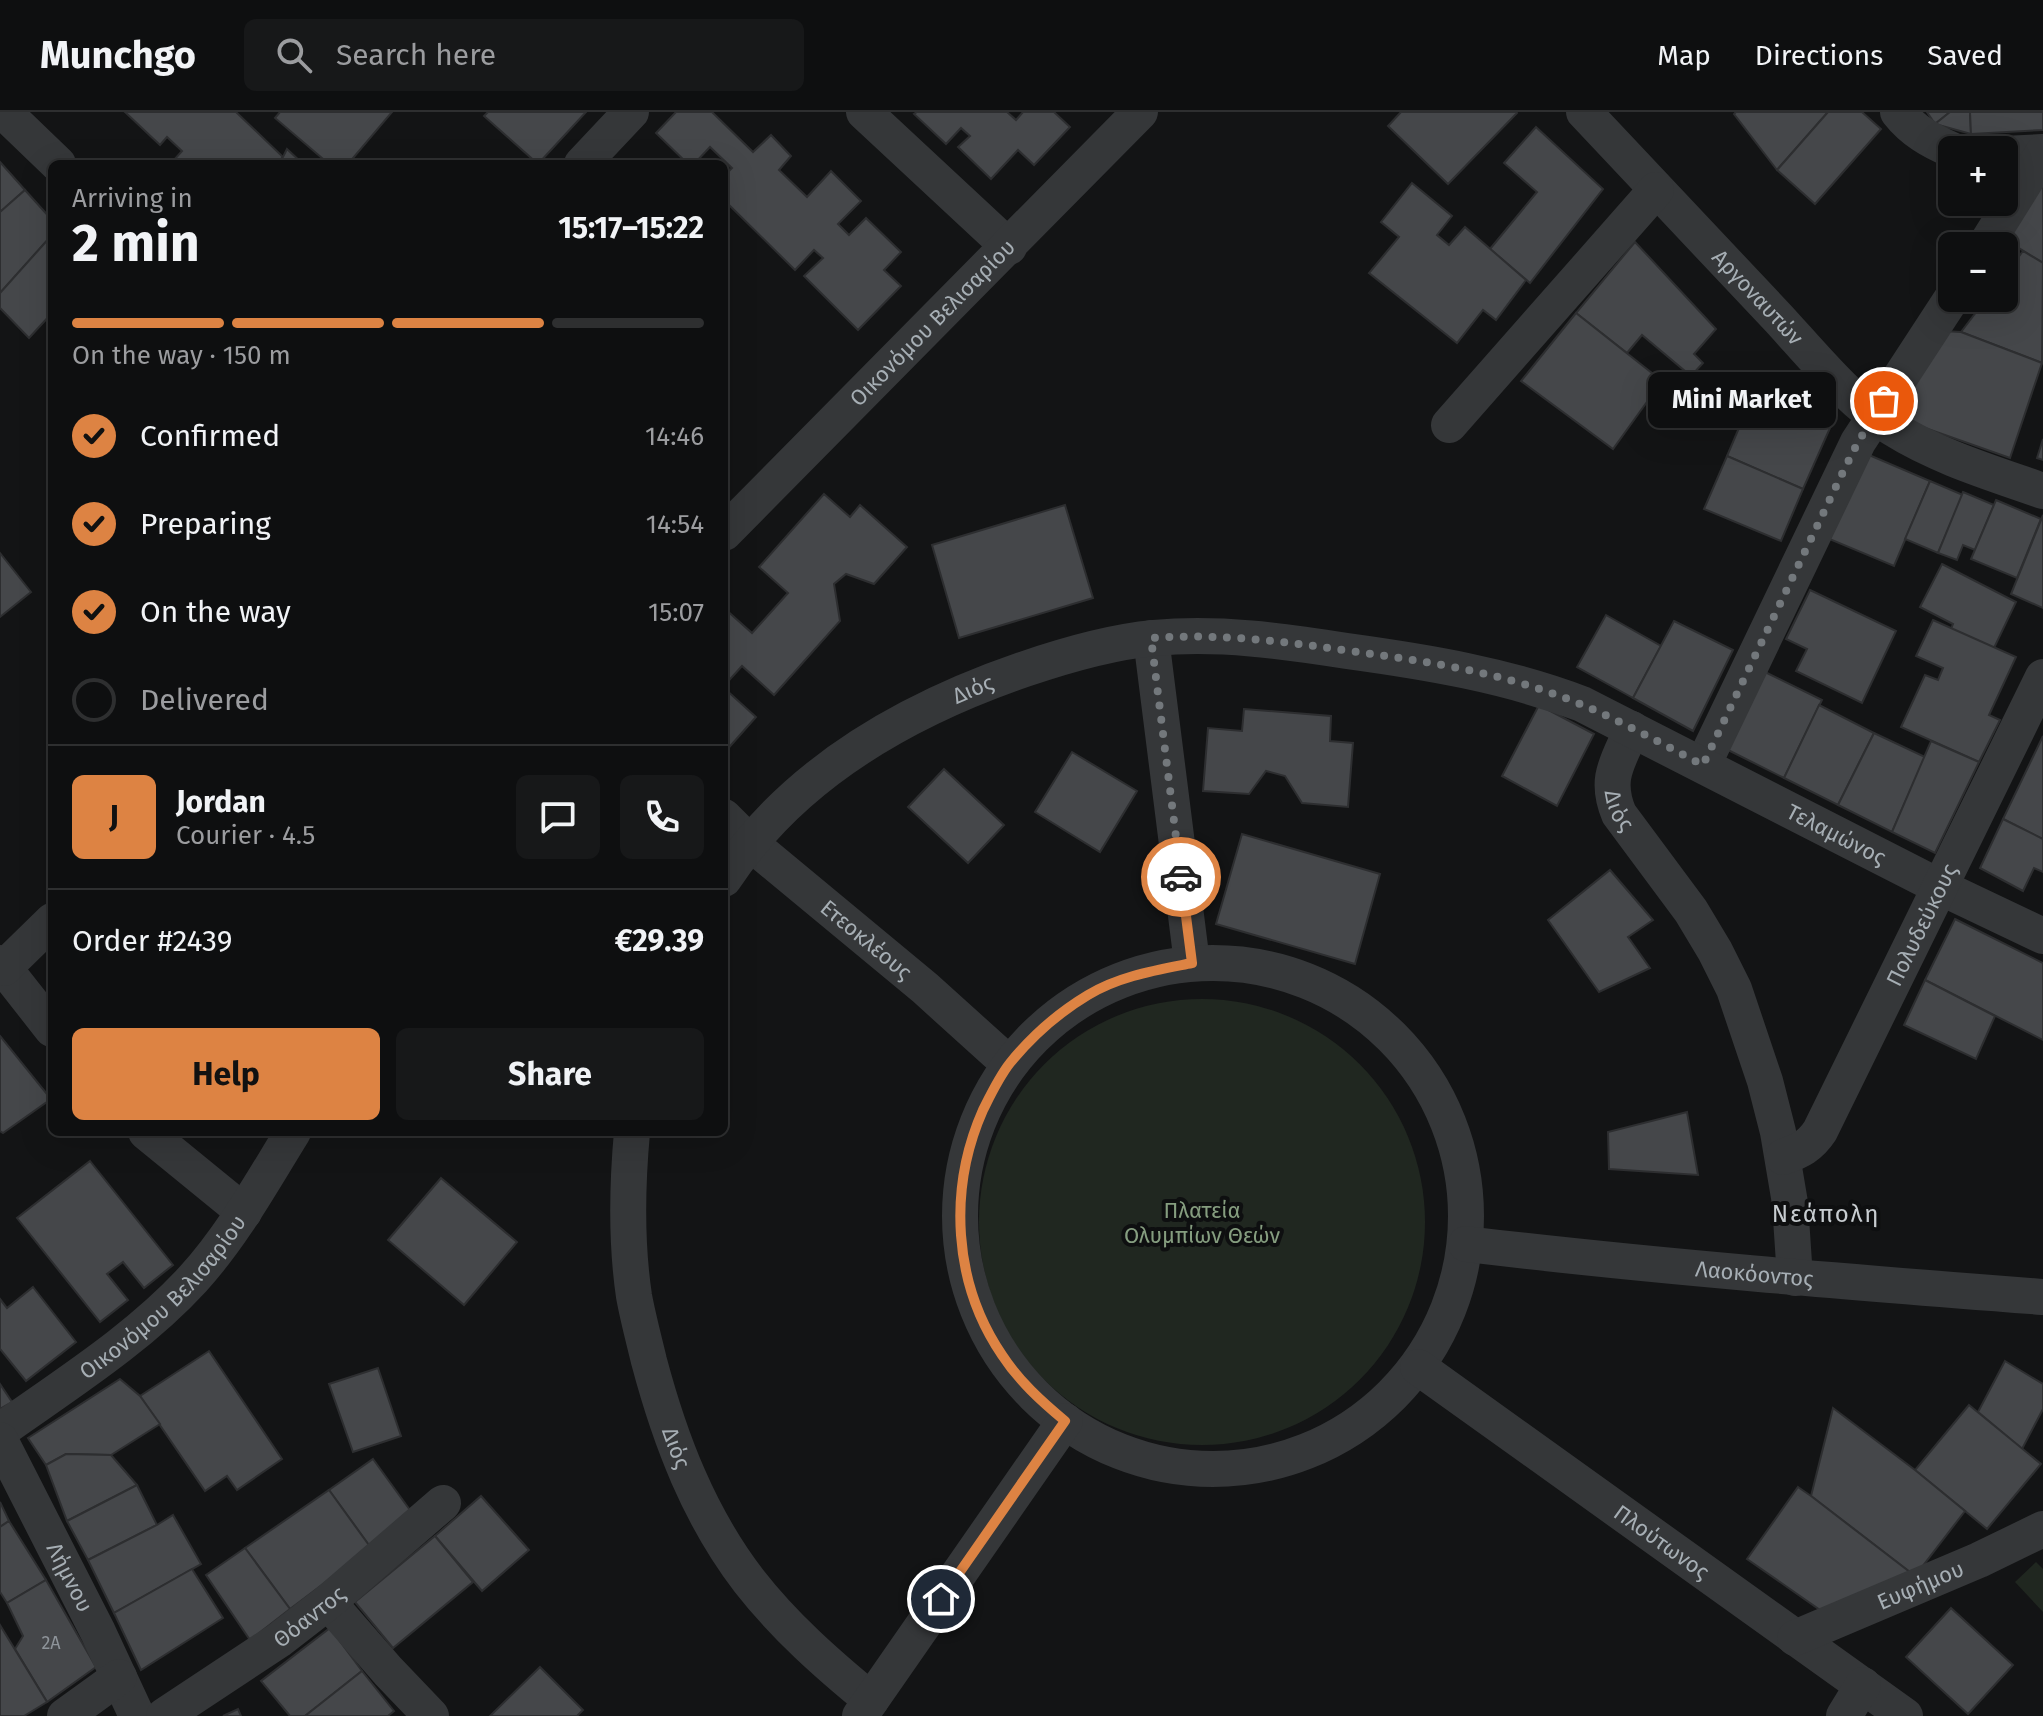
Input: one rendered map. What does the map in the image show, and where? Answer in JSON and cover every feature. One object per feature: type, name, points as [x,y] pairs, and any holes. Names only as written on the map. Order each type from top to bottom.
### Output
[{"type":"street","points":[[4,112],[54,160]]},
{"type":"street","points":[[586,160],[631,112]]},
{"type":"street","points":[[864,112],[1009,247]]},
{"type":"street","name":"Οικονόμου Βελισαρίου","points":[[728,529],[1140,112]]},
{"type":"street","name":"Αργοναυτών","points":[[1584,112],[1837,381],[1874,416],[1927,447],[2043,491]]},
{"type":"street","points":[[1898,112],[1905,121],[1938,144]]},
{"type":"street","points":[[2018,153],[2043,152]]},
{"type":"street","points":[[1994,232],[2043,152]]},
{"type":"street","points":[[1449,425],[1656,190]]},
{"type":"street","points":[[1703,765],[1858,442],[1943,312]]},
{"type":"street","points":[[1151,638],[1192,963]]},
{"type":"street","name":"Διός","points":[[728,873],[750,843],[805,788],[890,726],[927,707],[1055,659],[1151,638],[1257,638],[1296,643],[1439,665],[1490,676],[1582,704],[1632,729],[1613,773],[1613,801],[1619,814],[1691,911],[1734,989],[1765,1081],[1783,1157],[1790,1203],[1795,1278]]},
{"type":"street","name":"Πολυδεύκους","points":[[1783,1157],[1812,1143],[1820,1131],[2043,677]]},
{"type":"street","name":"Τελαμώνος","points":[[1632,729],[1940,887],[2043,936]]},
{"type":"street","name":"Ετεοκλέους","points":[[728,821],[750,843],[925,988],[1009,1064]]},
{"type":"street","points":[[48,926],[5,978],[48,1025]]},
{"type":"street","points":[[1192,963],[1243,964],[1292,975],[1338,995],[1380,1024],[1413,1060],[1439,1101],[1458,1147],[1467,1195],[1466,1244],[1451,1308],[1418,1367],[1387,1401],[1351,1429],[1309,1450],[1265,1464],[1213,1469],[1161,1463],[1110,1447],[1065,1421],[1030,1391],[1001,1354],[980,1313],[965,1269],[959,1224],[962,1177],[973,1133],[992,1091],[1009,1064],[1046,1024],[1090,994],[1140,973],[1192,963]]},
{"type":"street","points":[[151,1136],[244,1212]]},
{"type":"street","name":"Οικονόμου Βελισαρίου","points":[[0,1431],[108,1354],[193,1279],[244,1212],[291,1136]]},
{"type":"street","name":"Διός","points":[[632,1136],[628,1225],[634,1297],[656,1388],[691,1486],[711,1526],[749,1582],[834,1670],[865,1708]]},
{"type":"street","name":"Λαοκόοντος","points":[[1466,1244],[1795,1278],[2043,1297]]},
{"type":"street","name":"Πλούτωνος","points":[[1418,1367],[1905,1716]]},
{"type":"street","points":[[865,1708],[1065,1421]]},
{"type":"street","name":"Λήμνου","points":[[0,1440],[98,1632],[137,1716]]},
{"type":"street","name":"Θόαντος","points":[[164,1716],[279,1640],[443,1503]]},
{"type":"street","name":"Ευφήμου","points":[[1795,1638],[1979,1560],[2043,1529]]},
{"type":"street","points":[[328,1602],[431,1716]]},
{"type":"street","points":[[65,1716],[119,1677]]},
{"type":"street","points":[[1844,1716],[1863,1685]]},
{"type":"green space","name":"Πλατεία Ολυμπίων Θεών","points":[[1202,999],[1245,1004],[1287,1016],[1326,1037],[1359,1065],[1387,1098],[1408,1137],[1420,1179],[1425,1222],[1420,1265],[1408,1307],[1387,1346],[1359,1379],[1326,1407],[1287,1428],[1245,1440],[1202,1445],[1159,1440],[1117,1428],[1078,1407],[1045,1379],[1017,1346],[996,1307],[984,1265],[979,1222],[984,1179],[996,1137],[1017,1098],[1045,1065],[1078,1037],[1117,1016],[1159,1004]]},
{"type":"green space","points":[[2036,1562],[2043,1569],[2043,1612],[2015,1582]]},
{"type":"building","points":[[125,112],[236,112],[283,157],[280,160],[174,160],[182,151],[167,137],[160,145]]},
{"type":"building","points":[[280,112],[392,112],[351,160],[324,160],[275,118]]},
{"type":"building","points":[[488,112],[586,112],[542,160],[534,160],[484,116]]},
{"type":"building","points":[[676,112],[712,112],[753,152],[771,135],[791,156],[779,170],[807,197],[831,171],[861,201],[838,224],[849,235],[866,218],[901,252],[884,270],[901,286],[858,330],[804,276],[823,258],[814,250],[795,270],[728,204],[728,172],[732,168],[728,160],[724,160],[710,147],[698,160],[684,160],[656,133]]},
{"type":"building","points":[[1007,112],[1016,120],[1023,112],[1054,112],[1070,127],[1034,165],[1018,150],[991,179],[958,147],[970,136],[961,128],[946,144],[914,114]]},
{"type":"building","points":[[1401,112],[1517,113],[1448,184],[1388,126]]},
{"type":"building","points":[[1828,112],[1777,170],[1734,114]]},
{"type":"building","points":[[1828,112],[1862,112],[1881,129],[1815,204],[1777,170]]},
{"type":"building","points":[[1927,112],[1950,112],[1935,124]]},
{"type":"building","points":[[1950,112],[1970,112],[1971,134],[1935,124]]},
{"type":"building","points":[[1970,112],[2043,112],[2043,130],[1971,134]]},
{"type":"building","points":[[1536,127],[1603,189],[1530,283],[1490,249],[1537,192],[1504,163]]},
{"type":"building","points":[[287,149],[299,160],[280,160]]},
{"type":"building","points":[[0,162],[25,190],[0,212]]},
{"type":"building","points":[[2043,174],[2043,263],[2018,248],[2018,232],[2004,232],[2018,216]]},
{"type":"building","points":[[1412,183],[1452,216],[1437,235],[1449,245],[1465,227],[1526,280],[1496,320],[1483,310],[1457,343],[1369,273],[1399,237],[1381,222]]},
{"type":"building","points":[[25,190],[48,216],[48,239],[0,293],[0,212]]},
{"type":"building","points":[[48,239],[48,317],[29,338],[0,308],[0,293]]},
{"type":"building","points":[[1635,242],[1716,329],[1694,354],[1703,363],[1691,376],[1642,335],[1627,353],[1576,313]]},
{"type":"building","points":[[2023,251],[2043,263],[2042,363],[1961,332],[1976,312],[2018,312],[2018,258]]},
{"type":"building","points":[[1576,313],[1662,381],[1613,449],[1521,381]]},
{"type":"building","points":[[1943,331],[1961,332],[2042,363],[2010,458],[1894,417]]},
{"type":"building","points":[[1753,395],[1830,428],[1803,489],[1727,456]]},
{"type":"building","points":[[2043,439],[2043,460],[2037,458]]},
{"type":"building","points":[[1862,452],[1930,481],[1894,566],[1827,538]]},
{"type":"building","points":[[1727,456],[1803,489],[1781,541],[1704,509]]},
{"type":"building","points":[[1930,481],[1963,495],[1938,553],[1905,539]]},
{"type":"building","points":[[1963,492],[1994,505],[1975,550],[1963,545],[1957,560],[1938,553]]},
{"type":"building","points":[[824,494],[850,517],[860,505],[907,547],[874,584],[846,574],[834,584],[840,621],[774,695],[742,666],[728,682],[728,612],[752,633],[788,593],[759,567]]},
{"type":"building","points":[[1996,500],[2041,519],[2017,578],[1971,559]]},
{"type":"building","points":[[1065,505],[1093,598],[959,638],[932,545]]},
{"type":"building","points":[[2043,515],[2043,608],[2011,594]]},
{"type":"building","points":[[0,553],[31,592],[0,617]]},
{"type":"building","points":[[1942,564],[2016,602],[1994,648],[1951,629],[1953,624],[1920,607]]},
{"type":"building","points":[[1810,590],[1896,631],[1862,703],[1796,671],[1807,649],[1786,639]]},
{"type":"building","points":[[1606,615],[1661,646],[1633,698],[1577,667]]},
{"type":"building","points":[[1933,620],[2016,657],[1989,715],[2000,720],[1979,762],[1901,727],[1925,675],[1938,680],[1943,668],[1916,656]]},
{"type":"building","points":[[1674,621],[1733,650],[1693,731],[1633,698]]},
{"type":"building","points":[[1763,671],[1822,700],[1784,778],[1726,749]]},
{"type":"building","points":[[728,692],[756,717],[728,748]]},
{"type":"building","points":[[1539,705],[1594,734],[1557,806],[1502,776]]},
{"type":"building","points":[[1819,705],[1874,733],[1838,805],[1784,778]]},
{"type":"building","points":[[1244,709],[1331,716],[1330,741],[1353,743],[1348,807],[1302,803],[1285,776],[1266,771],[1249,794],[1203,791],[1208,728],[1242,731]]},
{"type":"building","points":[[1874,733],[1925,757],[1892,832],[1838,805]]},
{"type":"building","points":[[2043,736],[2043,839],[2003,819]]},
{"type":"building","points":[[1931,741],[1979,762],[1935,853],[1892,832]]},
{"type":"building","points":[[1072,752],[1137,791],[1100,852],[1035,812]]},
{"type":"building","points":[[944,769],[1004,825],[968,863],[908,807]]},
{"type":"building","points":[[2003,819],[2043,839],[2043,872],[2034,868],[2023,891],[1980,868]]},
{"type":"building","points":[[1242,834],[1380,874],[1355,964],[1216,924]]},
{"type":"building","points":[[1610,870],[1653,920],[1628,937],[1650,968],[1599,992],[1548,920]]},
{"type":"building","points":[[1955,919],[2043,963],[2043,1040],[1925,980]]},
{"type":"building","points":[[1925,980],[1995,1016],[1976,1059],[1904,1025]]},
{"type":"building","points":[[0,1036],[48,1095],[48,1101],[3,1133],[0,1131]]},
{"type":"building","points":[[1687,1112],[1698,1175],[1609,1169],[1608,1132]]},
{"type":"building","points":[[90,1161],[173,1265],[144,1288],[123,1262],[107,1274],[128,1300],[100,1322],[17,1218]]},
{"type":"building","points":[[441,1178],[517,1242],[464,1305],[388,1240]]},
{"type":"building","points":[[33,1287],[76,1342],[26,1381],[0,1349],[0,1299],[7,1308]]},
{"type":"building","points":[[209,1351],[282,1459],[237,1490],[227,1476],[205,1491],[140,1396]]},
{"type":"building","points":[[2005,1361],[2043,1384],[2043,1409],[2022,1449],[1978,1412]]},
{"type":"building","points":[[378,1368],[401,1436],[353,1452],[329,1384]]},
{"type":"building","points":[[120,1379],[140,1396],[160,1424],[111,1455],[66,1454],[46,1465],[28,1438]]},
{"type":"building","points":[[0,1384],[12,1402],[0,1409]]},
{"type":"building","points":[[1969,1405],[2041,1464],[1987,1529],[1915,1470]]},
{"type":"building","points":[[1833,1408],[1965,1511],[1915,1576],[1811,1496]]},
{"type":"building","points":[[66,1454],[111,1455],[137,1485],[67,1521],[46,1465]]},
{"type":"building","points":[[373,1459],[415,1517],[371,1548],[329,1490]]},
{"type":"building","points":[[137,1485],[157,1525],[88,1560],[67,1521]]},
{"type":"building","points":[[1798,1487],[1915,1576],[1823,1612],[1747,1559]]},
{"type":"building","points":[[329,1490],[371,1548],[290,1609],[245,1548]]},
{"type":"building","points":[[481,1496],[529,1550],[482,1591],[435,1536]]},
{"type":"building","points":[[0,1502],[9,1521],[0,1527]]},
{"type":"building","points":[[173,1515],[201,1564],[114,1613],[88,1560]]},
{"type":"building","points":[[9,1521],[46,1580],[7,1603],[0,1592],[0,1527]]},
{"type":"building","points":[[435,1536],[473,1582],[393,1648],[355,1602]]},
{"type":"building","points":[[245,1548],[290,1609],[250,1640],[206,1575]]},
{"type":"building","points":[[192,1569],[223,1618],[141,1670],[114,1613]]},
{"type":"building","points":[[46,1580],[96,1667],[47,1702],[15,1649],[23,1636],[7,1603]]},
{"type":"building","points":[[1951,1608],[2013,1665],[1968,1714],[1906,1657]]},
{"type":"building","points":[[0,1625],[47,1702],[24,1716],[0,1716]]},
{"type":"building","points":[[330,1628],[362,1671],[305,1716],[290,1716],[261,1681]]},
{"type":"building","points":[[540,1667],[583,1710],[577,1716],[490,1716]]},
{"type":"building","points":[[362,1671],[394,1711],[388,1716],[305,1716]]},
{"type":"building","points":[[238,1709],[241,1716],[223,1716]]},
{"type":"way so far","points":[[1181,877],[1151,638],[1257,638],[1390,657],[1490,676],[1582,704],[1703,765],[1840,478],[1884,401]]},
{"type":"place","name":"Mini Market","points":[[1884,401]]},
{"type":"district","name":"Νεάπολη","points":[[1826,1214]]},
{"type":"route","points":[[941,1599],[1065,1421],[1030,1391],[1001,1354],[980,1313],[965,1269],[959,1224],[962,1177],[973,1133],[992,1091],[1009,1064],[1046,1024],[1090,994],[1140,973],[1192,963],[1181,877]]}]
